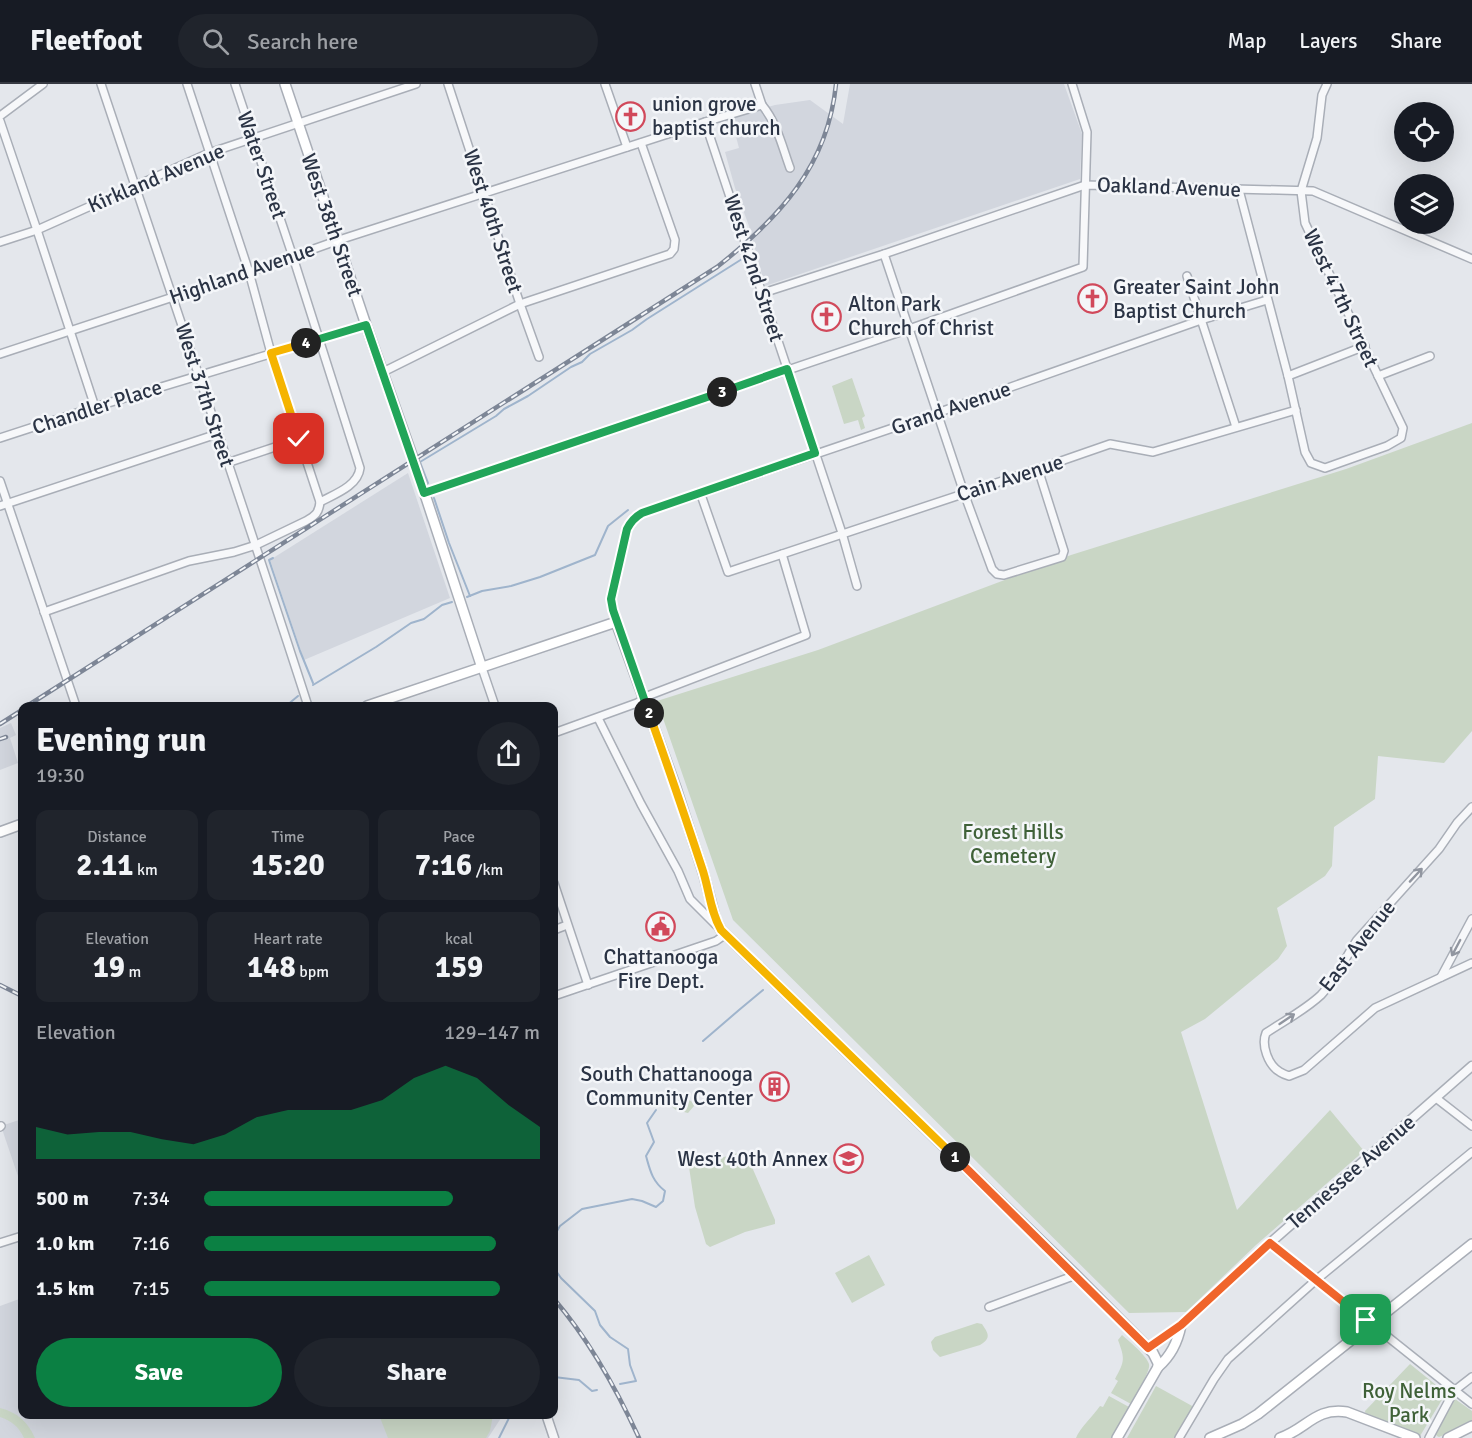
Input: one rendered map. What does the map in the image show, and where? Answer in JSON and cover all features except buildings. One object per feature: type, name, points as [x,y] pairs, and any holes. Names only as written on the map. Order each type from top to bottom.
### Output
[{"type":"main road","name":"West 38th Street","points":[[285,84],[482,668]]},
{"type":"main road","points":[[379,702],[616,622],[676,788],[716,921],[724,932],[1076,1275],[1148,1348],[1156,1358],[1158,1367]]},
{"type":"main road","points":[[0,832],[18,825]]},
{"type":"main road","points":[[1210,1438],[1225,1436],[1258,1414],[1472,1244]]},
{"type":"main road","points":[[1117,1438],[1158,1367],[1166,1361],[1179,1337],[1181,1325]]},
{"type":"main road","points":[[1280,1438],[1291,1434],[1322,1413],[1336,1410],[1381,1424],[1415,1438]]},
{"type":"main road","points":[[1448,1438],[1472,1426]]},
{"type":"street","points":[[0,116],[43,84]]},
{"type":"street","name":"West 37th Street","points":[[101,84],[307,702]]},
{"type":"street","points":[[44,612],[189,561],[256,545],[306,521],[319,512],[320,502],[271,353],[249,272],[187,84]]},
{"type":"street","name":"Water Street","points":[[235,84],[360,468],[354,482],[320,502]]},
{"type":"street","name":"Kirkland Avenue","points":[[0,242],[37,230],[209,153],[415,84]]},
{"type":"street","name":"West 40th Street","points":[[448,84],[539,357]]},
{"type":"street","points":[[605,84],[627,147]]},
{"type":"street","points":[[755,84],[762,105],[770,114],[776,128],[790,168]]},
{"type":"street","points":[[424,493],[909,329],[1083,267],[1087,132],[1072,84]]},
{"type":"street","name":"West 47th Street","points":[[1296,410],[1305,452],[1311,463],[1325,468],[1387,446],[1401,438],[1403,428],[1305,223],[1301,191],[1317,138],[1322,95],[1327,84]]},
{"type":"street","name":"Highland Avenue","points":[[0,354],[339,240],[762,105]]},
{"type":"street","points":[[0,121],[95,407]]},
{"type":"street","name":"West 42nd Street","points":[[705,122],[842,533],[857,586]]},
{"type":"street","points":[[383,372],[520,304],[670,255],[674,249],[675,240],[641,143]]},
{"type":"street","name":"Oakland Avenue","points":[[763,293],[1085,185],[1313,191],[1472,259]]},
{"type":"street","points":[[1239,190],[1296,410]]},
{"type":"street","points":[[884,254],[964,493],[992,569],[997,574],[1005,575],[1062,557],[1064,550],[1038,469]]},
{"type":"street","points":[[1187,276],[1236,427]]},
{"type":"street","name":"Grand Avenue","points":[[616,622],[611,599],[627,529],[635,517],[642,513],[1202,320],[1267,300]]},
{"type":"street","name":"Chandler Place","points":[[0,438],[366,325]]},
{"type":"street","points":[[1288,376],[1365,346]]},
{"type":"street","points":[[1378,376],[1430,356]]},
{"type":"street","name":"Cain Avenue","points":[[700,492],[728,572],[1110,444],[1153,452],[1296,410]]},
{"type":"street","points":[[4,505],[217,434]]},
{"type":"street","points":[[227,463],[299,439]]},
{"type":"street","points":[[0,481],[4,505],[75,702]]},
{"type":"street","points":[[558,732],[598,718],[806,635],[782,554]]},
{"type":"street","name":"West 38th Street","points":[[482,668],[494,702]]},
{"type":"street","points":[[558,995],[716,941],[724,932],[690,899],[678,871],[598,718]]},
{"type":"street","name":"East Avenue","points":[[1440,978],[1375,1008],[1304,1070],[1289,1076],[1279,1072],[1267,1055],[1264,1037],[1266,1033],[1321,995],[1341,968],[1357,940],[1439,849],[1457,823],[1472,807]]},
{"type":"street","points":[[558,896],[588,985]]},
{"type":"street","points":[[1440,978],[1472,918]]},
{"type":"street","points":[[558,928],[567,925]]},
{"type":"street","points":[[1440,978],[1472,963]]},
{"type":"street","name":"Tennessee Avenue","points":[[1148,1348],[1181,1325],[1270,1243],[1472,1066]]},
{"type":"street","points":[[1436,1098],[1472,1126]]},
{"type":"street","points":[[1179,1438],[1228,1359],[1316,1280],[1472,1152]]},
{"type":"street","points":[[0,1243],[18,1237]]},
{"type":"street","points":[[1270,1243],[1472,1404]]},
{"type":"street","points":[[989,1307],[1076,1275]]},
{"type":"street","points":[[1429,1438],[1454,1391],[1472,1377]]},
{"type":"street","points":[[548,1419],[554,1438]]},
{"type":"shaded area","points":[[850,84],[1064,84],[1082,134],[1080,179],[765,286],[749,226],[725,152],[739,148],[731,118],[775,105],[810,100],[843,124]]},
{"type":"shaded area","points":[[408,473],[450,598],[304,660],[270,560]]},
{"type":"shaded area","points":[[11,723],[16,735],[10,738],[18,763],[0,770],[0,728]]},
{"type":"shaded area","points":[[18,1120],[18,1176],[1,1126]]},
{"type":"shaded area","points":[[18,1299],[18,1419],[500,1419],[488,1438],[0,1438],[0,1306]]},
{"type":"green space","points":[[852,378],[865,416],[862,418],[865,428],[861,430],[858,420],[844,424],[832,386]]},
{"type":"green space","name":"Forest Hills Cemetery","points":[[1472,423],[1472,731],[1444,763],[1378,756],[1375,799],[1334,827],[1332,866],[1325,876],[1277,908],[1287,946],[1278,959],[1205,1019],[1181,1032],[1237,1210],[1330,1110],[1364,1151],[1256,1245],[1186,1312],[1129,1313],[733,920],[657,701],[818,650],[1071,555],[1346,469]]},
{"type":"green space","points":[[678,1092],[694,1106],[688,1113],[676,1110],[666,1102],[670,1094]]},
{"type":"green space","points":[[745,1151],[775,1224],[745,1232],[710,1247],[706,1244],[695,1207],[689,1167]]},
{"type":"green space","points":[[869,1255],[885,1285],[852,1303],[835,1273]]},
{"type":"green space","points":[[977,1323],[982,1324],[988,1335],[980,1345],[940,1357],[933,1350],[931,1342],[935,1337]]},
{"type":"green space","points":[[1122,1335],[1149,1364],[1145,1378],[1131,1404],[1111,1393],[1118,1381],[1115,1379],[1122,1364],[1123,1356],[1118,1340]]},
{"type":"green space","name":"Roy Nelms Park","points":[[1410,1364],[1446,1393],[1420,1436],[1366,1416],[1365,1411]]},
{"type":"green space","points":[[1156,1386],[1194,1407],[1175,1438],[1127,1438]]},
{"type":"green space","points":[[1109,1396],[1129,1407],[1112,1438],[1076,1438],[1100,1406],[1103,1407]]},
{"type":"green space","points":[[1455,1399],[1472,1411],[1472,1423],[1439,1437],[1435,1433]]},
{"type":"green space","points":[[0,1408],[12,1412],[29,1427],[35,1438],[24,1438],[15,1425],[0,1417]]},
{"type":"green space","points":[[381,1419],[492,1419],[486,1438],[388,1438]]},
{"type":"waterway","points":[[428,483],[420,462],[582,362],[590,354],[632,330],[742,259]]},
{"type":"waterway","points":[[434,498],[470,596]]},
{"type":"waterway","points":[[467,597],[482,591],[511,586],[540,577],[595,555],[608,526],[628,510]]},
{"type":"waterway","points":[[273,558],[269,560],[313,683]]},
{"type":"waterway","points":[[313,685],[411,623],[424,619],[442,605],[452,602]]},
{"type":"waterway","points":[[291,702],[298,696]]},
{"type":"waterway","points":[[703,1041],[763,990]]},
{"type":"waterway","points":[[558,1229],[582,1209],[632,1199],[656,1207],[663,1201],[665,1191],[654,1179],[646,1156],[654,1142],[647,1123],[656,1110]]},
{"type":"waterway","points":[[558,1274],[595,1311],[600,1325],[610,1337],[628,1349],[630,1365],[636,1381],[620,1384]]},
{"type":"waterway","points":[[558,1377],[579,1380],[592,1391],[597,1390]]},
{"type":"waterway","points":[[499,1438],[508,1419]]},
{"type":"railway","points":[[33,702],[717,267],[761,229],[797,188],[823,140],[836,84]]},
{"type":"railway","points":[[0,724],[18,713]]},
{"type":"railway","points":[[0,739],[6,737]]},
{"type":"railway","points":[[0,985],[18,994]]},
{"type":"railway","points":[[558,1304],[579,1331],[601,1366],[639,1438]]},
{"type":"place","name":"union grove baptist church","points":[[631,116]]},
{"type":"place","name":"Greater Saint John Baptist Church","points":[[1092,299]]},
{"type":"place","name":"Alton Park Church of Christ","points":[[827,316]]},
{"type":"place","name":"Chattanooga Fire Dept.","points":[[661,926]]},
{"type":"place","name":"South Chattanooga Community Center","points":[[774,1086]]},
{"type":"place","name":"West 40th Annex","points":[[849,1159]]},
{"type":"route","points":[[299,439],[271,353],[366,325],[424,493],[787,369],[815,453],[635,517],[627,529],[611,599],[676,788],[704,875],[710,903],[721,930],[1148,1348],[1181,1325],[1270,1243],[1366,1320]]}]
